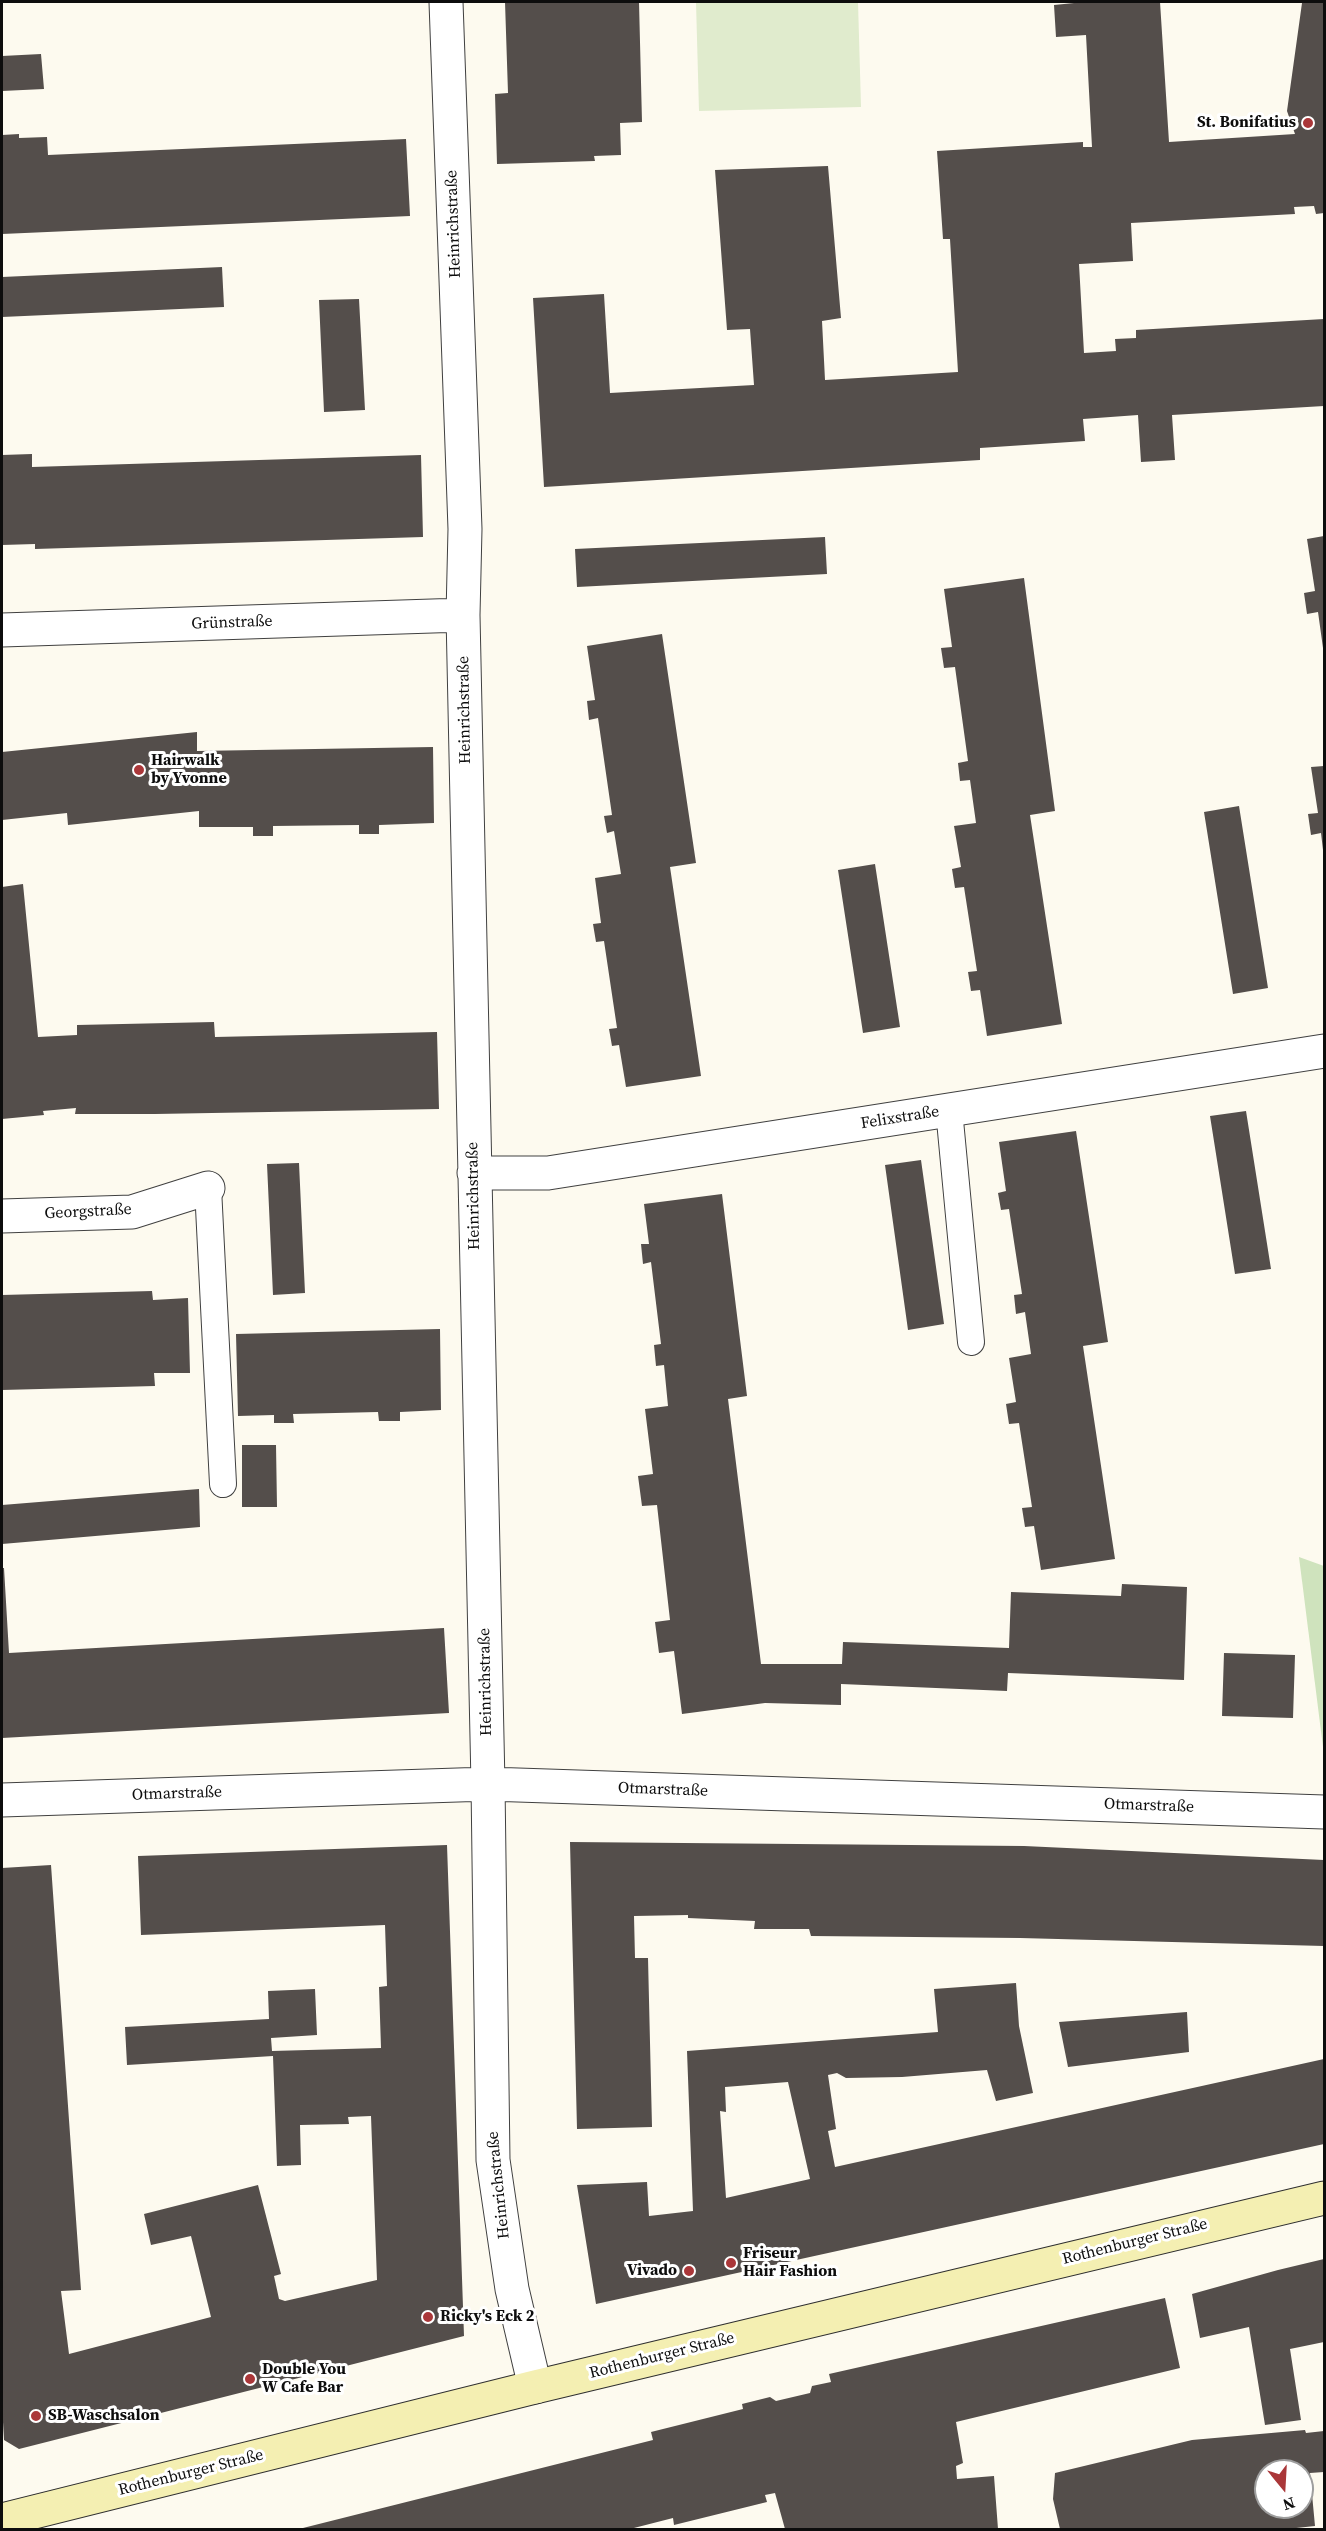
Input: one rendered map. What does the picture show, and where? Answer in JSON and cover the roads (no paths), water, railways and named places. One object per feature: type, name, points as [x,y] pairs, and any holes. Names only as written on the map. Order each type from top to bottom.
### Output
[{"type":"main road","name":"Rothenburger Straße","points":[[2,2520],[535,2387],[1324,2198]]},
{"type":"street","name":"Heinrichstraße","points":[[446,2],[465,517],[463,615],[488,1784],[493,2160],[512,2289],[535,2387]]},
{"type":"street","name":"Grünstraße","points":[[2,630],[463,615]]},
{"type":"street","name":"Felixstraße","points":[[474,1173],[548,1173],[1324,1051]]},
{"type":"street","name":"Georgstraße","points":[[2,1216],[132,1212],[208,1188]]},
{"type":"street","name":"Otmarstraße","points":[[2,1800],[488,1784],[1324,1812]]},
{"type":"lane","points":[[949,1110],[971,1342]]},
{"type":"lane","points":[[208,1188],[224,1484]]},
{"type":"place","name":"St. Bonifatius","points":[[1308,123]]},
{"type":"place","name":"Hairwalk by Yvonne","points":[[139,770]]},
{"type":"place","name":"Friseur Hair Fashion","points":[[731,2263]]},
{"type":"place","name":"Vivado","points":[[689,2271]]},
{"type":"place","name":"Ricky's Eck 2","points":[[428,2317]]},
{"type":"place","name":"Double You W Cafe Bar","points":[[250,2379]]},
{"type":"place","name":"SB-Waschsalon","points":[[36,2416]]}]
